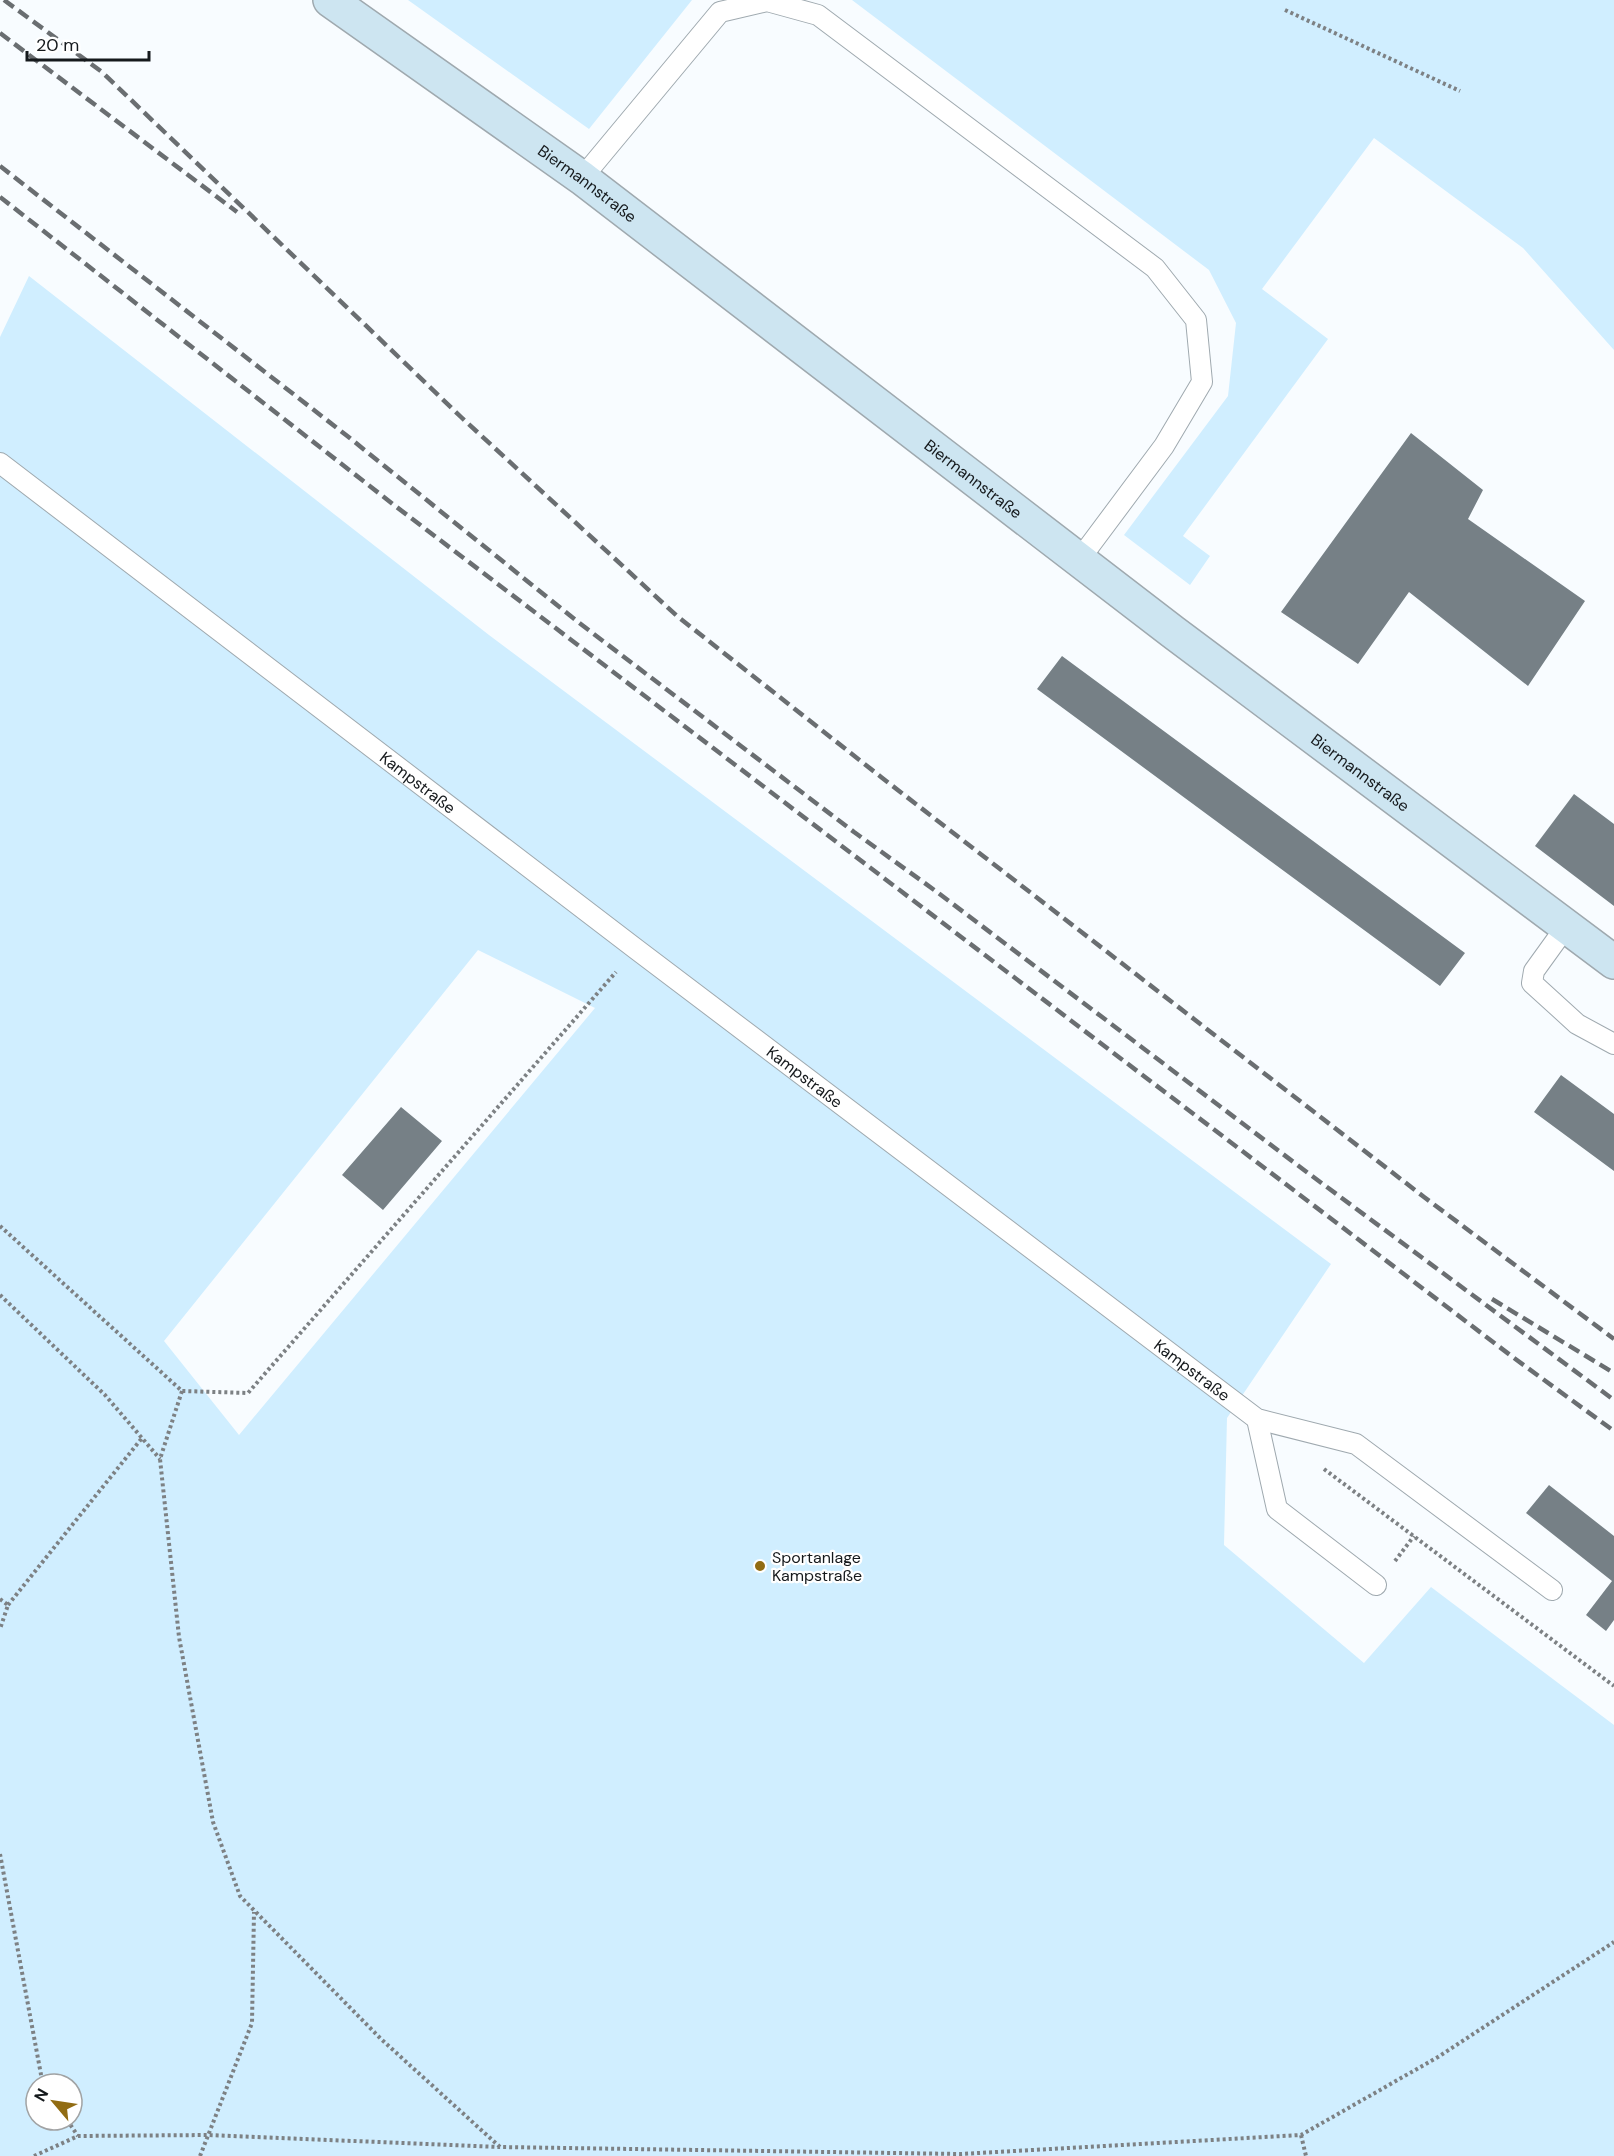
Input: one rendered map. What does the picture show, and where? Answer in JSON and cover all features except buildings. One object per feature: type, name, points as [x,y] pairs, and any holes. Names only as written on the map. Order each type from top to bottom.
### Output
[{"type":"street","name":"Biermannstraße","points":[[330,0],[582,178],[1078,560],[1614,962]]},
{"type":"lane","points":[[582,178],[720,12],[767,1],[818,15],[1155,268],[1196,320],[1202,382],[1164,446],[1078,560]]},
{"type":"lane","name":"Kampstraße","points":[[0,463],[636,949],[1257,1419]]},
{"type":"lane","points":[[1565,927],[1534,970],[1532,982],[1577,1023],[1614,1044]]},
{"type":"lane","points":[[1376,1585],[1277,1509],[1257,1419],[1356,1444],[1552,1590]]},
{"type":"path","points":[[1285,10],[1460,91]]},
{"type":"path","points":[[0,1226],[182,1391],[248,1392],[636,949]]},
{"type":"path","points":[[0,1295],[105,1395],[160,1459]]},
{"type":"path","points":[[182,1391],[160,1459],[179,1637],[213,1822],[240,1896],[381,2039],[500,2147]]},
{"type":"path","points":[[0,1629],[8,1605],[142,1438]]},
{"type":"path","points":[[1321,1467],[1614,1686]]},
{"type":"path","points":[[0,1599],[8,1605]]},
{"type":"path","points":[[0,1854],[41,2072]]},
{"type":"path","points":[[200,2156],[252,2023],[254,1911]]},
{"type":"path","points":[[34,2156],[78,2136],[208,2135],[500,2147],[961,2154],[1301,2135],[1438,2057],[1614,1942]]},
{"type":"path","points":[[75,2132],[78,2136]]},
{"type":"path","points":[[1301,2135],[1306,2156]]},
{"type":"shaded area","points":[[408,0],[692,0],[589,129]]},
{"type":"shaded area","points":[[852,0],[1614,0],[1614,350],[1523,248],[1374,138],[1262,289],[1328,339],[1183,536],[1210,556],[1190,585],[1124,535],[1228,396],[1236,323],[1209,270]]},
{"type":"shaded area","points":[[29,276],[489,635],[1331,1264],[1227,1418],[1224,1545],[1364,1663],[1431,1587],[1614,1725],[1614,2156],[0,2156],[0,337]],"holes":[[[478,950],[595,1008],[239,1435],[164,1341]]]},
{"type":"railway","points":[[4,0],[102,72],[461,417],[677,616],[881,777],[1424,1197],[1614,1339]]},
{"type":"railway","points":[[0,33],[237,212]]},
{"type":"railway","points":[[0,166],[346,435],[578,622],[1304,1170],[1614,1400]]},
{"type":"railway","points":[[0,197],[394,505],[1514,1358],[1614,1431]]},
{"type":"railway","points":[[1492,1299],[1614,1373]]},
{"type":"place","name":"Sportanlage Kampstraße","points":[[760,1566]]}]
